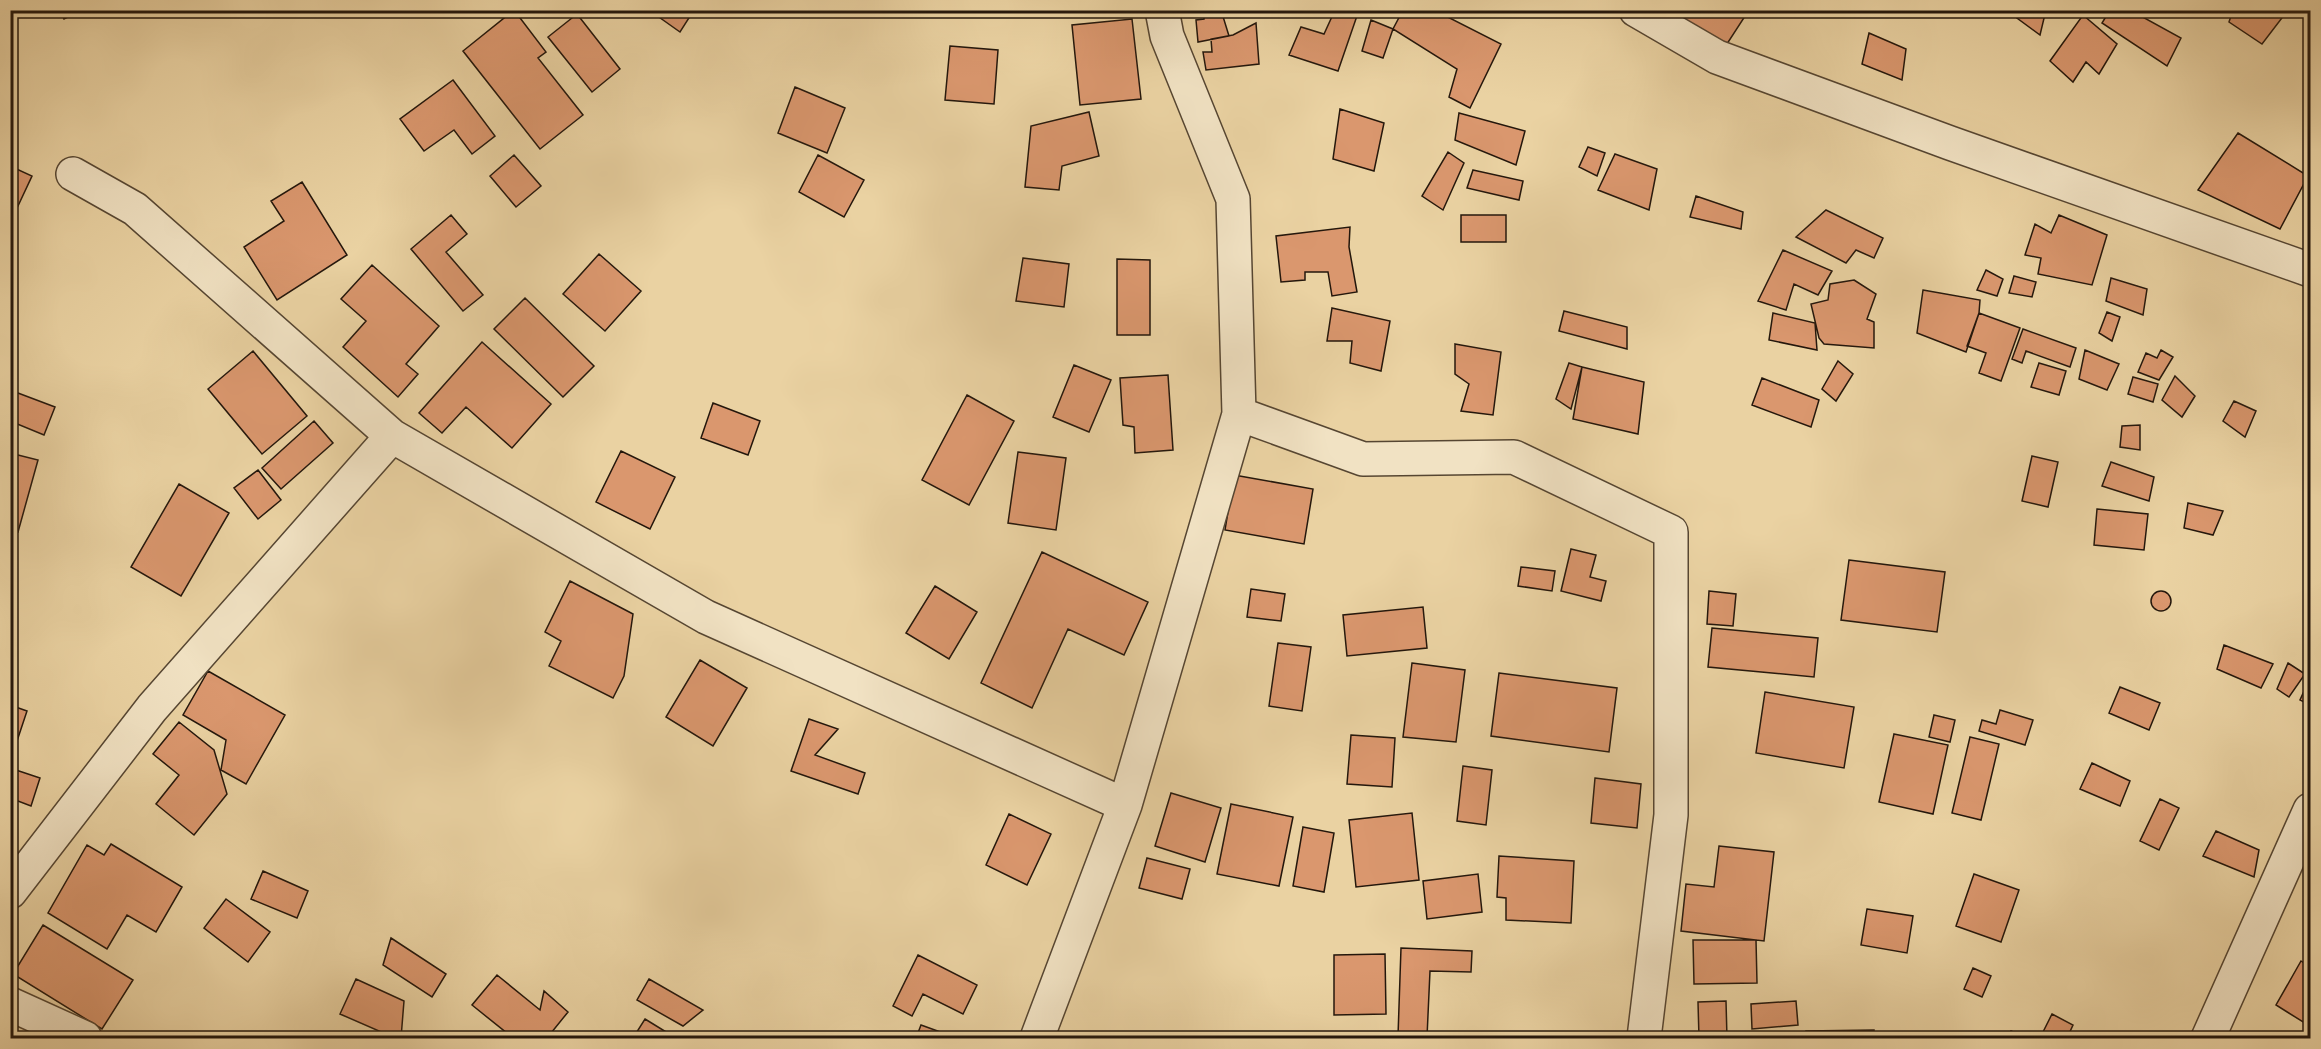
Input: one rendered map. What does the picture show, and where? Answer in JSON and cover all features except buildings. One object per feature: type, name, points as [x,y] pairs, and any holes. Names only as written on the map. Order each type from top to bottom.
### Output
[{"type":"street","points":[[1037,1038],[1125,805],[1239,414],[1233,199],[1167,36],[1162,10]]},
{"type":"street","points":[[1636,10],[1717,57],[1950,143],[2310,270]]},
{"type":"street","points":[[73,174],[135,209],[392,436],[706,617],[1125,805]]},
{"type":"street","points":[[1239,414],[1363,459],[1514,457],[1671,532],[1671,815],[1644,1038]]},
{"type":"street","points":[[10,892],[152,708],[392,436]]},
{"type":"street","points":[[2208,1038],[2310,810]]},
{"type":"street","points":[[10,1004],[85,1038]]}]
